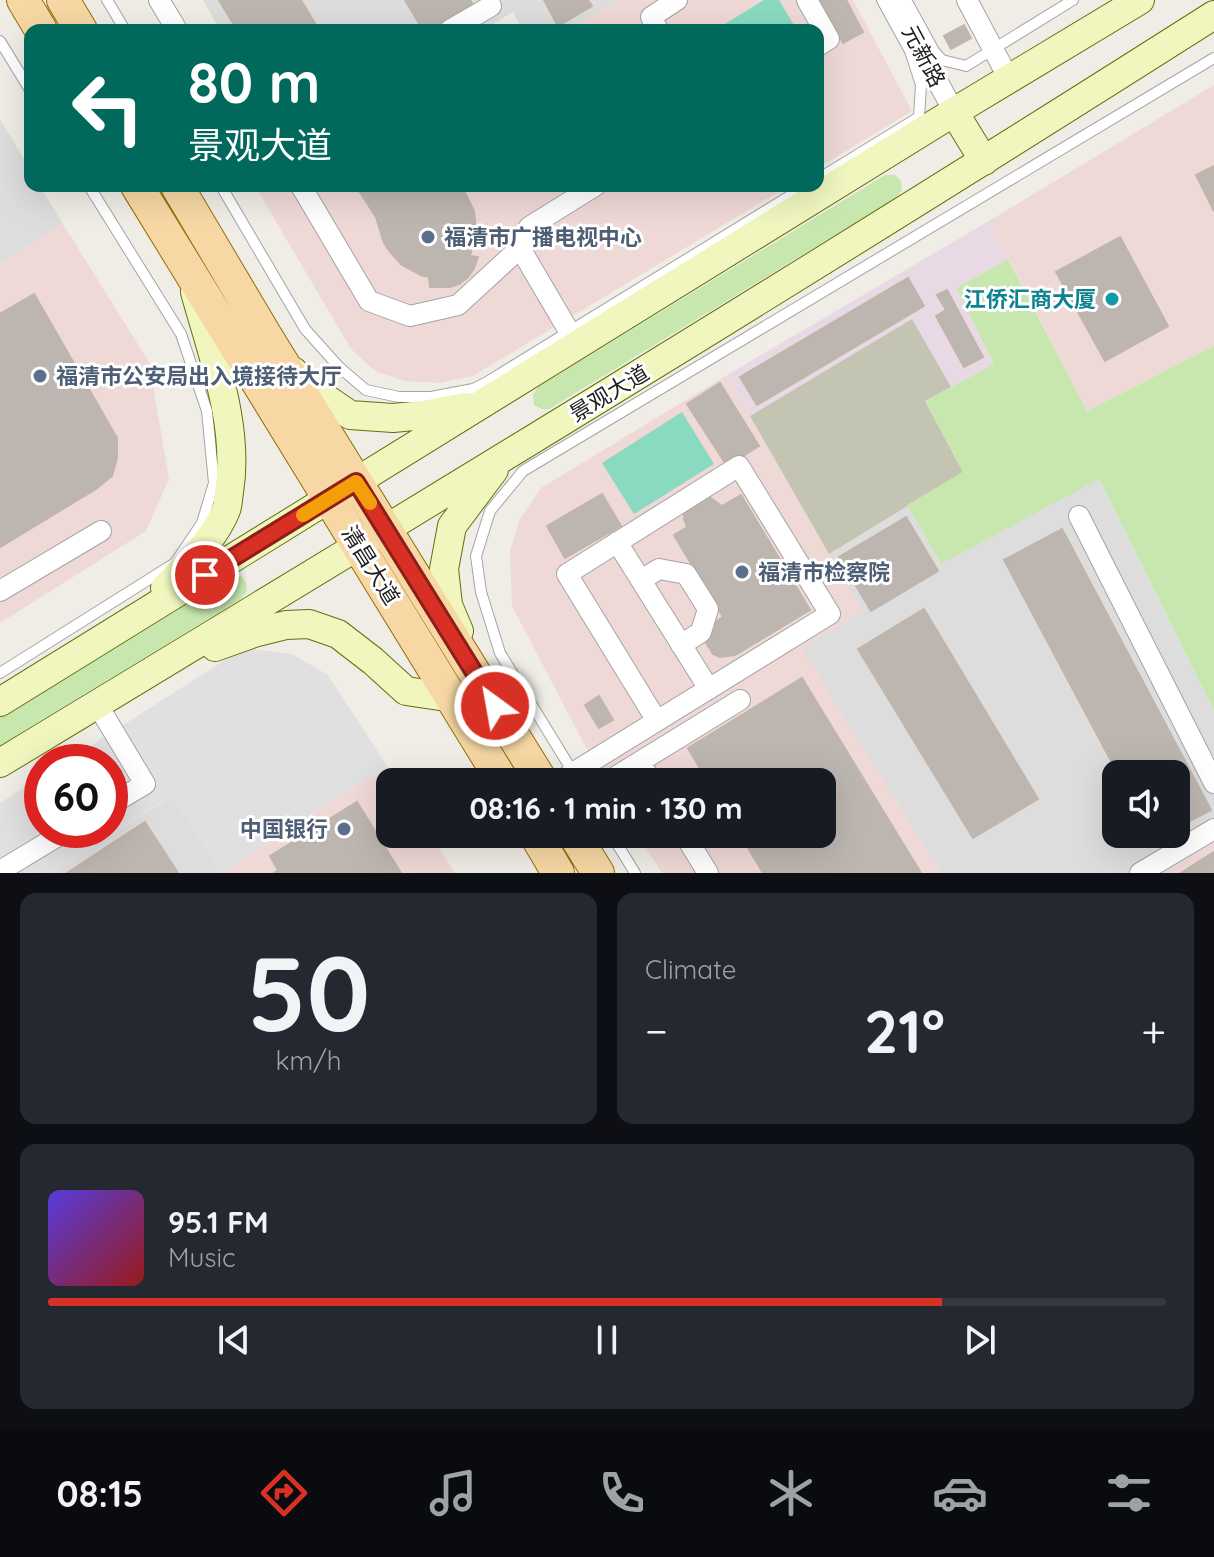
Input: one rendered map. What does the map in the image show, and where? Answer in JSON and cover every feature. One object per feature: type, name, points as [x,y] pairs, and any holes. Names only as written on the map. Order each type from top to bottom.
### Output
[{"type":"main road","points":[[23,0],[37,24]]},
{"type":"main road","points":[[63,0],[77,24]]},
{"type":"main road","name":"清昌大道","points":[[141,192],[191,275],[343,490],[385,529],[466,689],[497,768]]},
{"type":"main road","name":"清昌大道","points":[[185,192],[266,336],[343,490],[358,545],[466,689],[552,768]]},
{"type":"main road","points":[[543,848],[558,873]]},
{"type":"main road","points":[[583,848],[598,873]]},
{"type":"street","points":[[159,0],[173,24]]},
{"type":"street","points":[[655,24],[651,17],[677,0]]},
{"type":"street","points":[[807,0],[821,24]]},
{"type":"street","name":"元新路","points":[[894,0],[954,112]]},
{"type":"street","points":[[824,189],[1140,0]]},
{"type":"street","points":[[971,1],[1009,79]]},
{"type":"street","points":[[460,24],[491,6]]},
{"type":"street","name":"景观大道","points":[[0,763],[662,361],[1214,15]]},
{"type":"street","points":[[954,112],[984,161]]},
{"type":"street","points":[[305,192],[369,301],[410,316],[458,305],[520,248],[529,227],[585,192]]},
{"type":"street","points":[[0,702],[484,403],[573,338],[819,192]]},
{"type":"street","points":[[520,248],[573,338]]},
{"type":"street","points":[[131,622],[193,559],[226,509],[232,473],[225,406],[191,275]]},
{"type":"street","points":[[266,336],[302,382],[350,415],[374,418],[424,415],[484,403]]},
{"type":"street","points":[[161,666],[254,633],[286,625],[309,624],[338,634],[406,691],[466,689],[448,605],[444,569],[452,526],[488,477],[512,451]]},
{"type":"street","points":[[582,768],[830,614],[739,466],[567,574],[657,721]]},
{"type":"street","points":[[1079,516],[1214,783]]},
{"type":"street","points":[[0,591],[101,531]]},
{"type":"street","points":[[617,542],[709,689]]},
{"type":"street","points":[[641,580],[659,569],[686,574],[708,609],[701,632],[681,645]]},
{"type":"street","points":[[630,768],[740,700]]},
{"type":"street","points":[[97,704],[121,744]]},
{"type":"street","points":[[128,756],[145,784],[128,794]]},
{"type":"street","points":[[640,762],[644,768]]},
{"type":"street","points":[[1140,873],[1214,829]]},
{"type":"street","points":[[0,871],[38,848]]},
{"type":"street","points":[[693,848],[708,873]]},
{"type":"lane","points":[[107,0],[121,24]]},
{"type":"lane","points":[[824,175],[919,117],[921,85],[918,74],[910,51],[882,0]]},
{"type":"lane","points":[[906,0],[942,60],[966,66],[1073,0]]},
{"type":"lane","points":[[0,41],[24,80]]},
{"type":"lane","points":[[558,768],[500,653],[481,592],[476,556],[490,511],[523,471],[1214,58]]},
{"type":"lane","points":[[0,673],[175,563],[202,523],[214,483],[207,411],[181,334],[93,192]]},
{"type":"lane","points":[[225,192],[305,329],[339,367],[366,390],[399,397],[431,397],[473,389],[573,338],[797,192]]},
{"type":"lane","points":[[620,848],[635,873]]},
{"type":"shaded area","points":[[203,0],[619,0],[579,24],[520,24],[513,12],[493,24],[217,24]]},
{"type":"shaded area","points":[[619,0],[853,0],[912,111],[824,164],[824,24],[579,24]]},
{"type":"shaded area","points":[[1214,85],[1214,346],[1087,411],[989,221]]},
{"type":"shaded area","points":[[0,119],[24,159],[24,192],[44,192],[63,224],[0,264]]},
{"type":"shaded area","points":[[259,192],[778,192],[473,376],[439,383],[404,381],[375,371],[351,349]]},
{"type":"shaded area","points":[[989,221],[1008,259],[956,288],[994,364],[951,387],[912,320],[750,416],[727,375]]},
{"type":"shaded area","points":[[63,224],[149,362],[169,479],[146,531],[0,623],[0,264]]},
{"type":"shaded area","points":[[912,319],[951,387],[925,401],[963,472],[829,554],[750,416]]},
{"type":"shaded area","points":[[727,375],[862,611],[802,649],[941,873],[662,873],[646,848],[836,848],[836,768],[597,768],[512,606],[510,551],[520,519],[541,488]]},
{"type":"shaded area","points":[[1098,478],[1214,711],[1214,843],[1163,873],[941,873],[801,649],[862,611],[829,554],[907,505],[941,564]]},
{"type":"shaded area","points":[[244,648],[292,654],[328,675],[387,766],[376,768],[376,773],[221,873],[172,796],[128,824],[128,744],[93,744]]},
{"type":"shaded area","points":[[376,773],[376,848],[439,848],[455,873],[221,873]]},
{"type":"shaded area","points":[[24,788],[24,848],[90,848],[51,873],[0,873],[0,803]]},
{"type":"shaded area","points":[[173,796],[221,873],[51,873],[91,848],[128,848],[128,824]]},
{"type":"shaded area","points":[[1214,843],[1214,873],[1163,873]]},
{"type":"green space","points":[[764,0],[779,0],[793,24],[725,24]]},
{"type":"green space","points":[[885,175],[895,175],[901,181],[902,190],[896,198],[549,409],[534,405],[533,395],[538,387]]},
{"type":"green space","points":[[1008,259],[1087,411],[1214,346],[1214,711],[1099,479],[941,564],[907,505],[963,472],[925,401],[994,364],[956,288]]},
{"type":"green space","points":[[682,412],[714,464],[634,514],[602,463]]},
{"type":"green space","points":[[230,576],[241,576],[246,582],[247,591],[241,599],[0,745],[0,716]]},
{"type":"building","points":[[219,0],[301,0],[315,24],[233,24]]},
{"type":"building","points":[[405,0],[470,0],[473,5],[443,24],[419,24]]},
{"type":"building","points":[[544,0],[588,0],[592,6],[561,24],[557,24]]},
{"type":"building","points":[[819,0],[846,0],[863,32],[843,43]]},
{"type":"building","points":[[964,25],[971,38],[951,49],[944,36]]},
{"type":"building","points":[[1214,166],[1214,211],[1196,175]]},
{"type":"building","name":"福清市广播电视中心","points":[[360,192],[464,192],[474,211],[476,229],[470,256],[478,257],[474,268],[459,284],[430,287],[429,277],[402,265],[390,252],[376,217]]},
{"type":"building","name":"江侨汇商大厦","points":[[1120,237],[1168,326],[1105,361],[1056,272]]},
{"type":"building","points":[[908,278],[924,306],[757,405],[740,377]]},
{"type":"building","points":[[947,290],[983,357],[964,367],[936,316],[946,310],[937,295]]},
{"type":"building","name":"福清市公安局出入境接待大厅","points":[[34,294],[117,438],[117,458],[112,476],[96,489],[0,547],[0,314]]},
{"type":"building","points":[[720,383],[759,446],[727,466],[687,404]]},
{"type":"building","points":[[602,494],[621,526],[565,558],[547,526]]},
{"type":"building","name":"福清市检察院","points":[[741,495],[810,610],[735,655],[720,657],[713,654],[705,641],[709,626],[723,617],[674,535],[687,527],[684,512],[709,497],[722,506]]},
{"type":"building","points":[[906,517],[938,571],[871,611],[839,557]]},
{"type":"building","points":[[1062,529],[1184,760],[1111,760],[1004,560]]},
{"type":"building","points":[[924,609],[1038,799],[973,838],[858,649]]},
{"type":"building","points":[[802,678],[921,873],[763,873],[748,848],[836,848],[836,768],[700,768],[688,748]]},
{"type":"building","points":[[599,696],[613,720],[599,728],[585,705]]},
{"type":"building","points":[[1190,770],[1211,810],[1190,821]]},
{"type":"building","name":"中国银行","points":[[357,802],[376,833],[376,848],[386,848],[401,873],[274,873],[278,870],[270,856]]},
{"type":"building","points":[[145,822],[178,873],[67,873],[105,848],[128,848],[128,833]]},
{"type":"building","points":[[1214,852],[1214,873],[1181,873]]},
{"type":"slow traffic","points":[[303,515],[356,482],[370,503]]},
{"type":"place","name":"福清市广播电视中心","points":[[428,237]]},
{"type":"place","name":"江侨汇商大厦","points":[[1112,299]]},
{"type":"place","name":"福清市公安局出入境接待大厅","points":[[40,376]]},
{"type":"place","name":"福清市检察院","points":[[742,572]]},
{"type":"place","name":"中国银行","points":[[344,829]]},
{"type":"route","points":[[205,575],[356,482],[495,706]]}]
